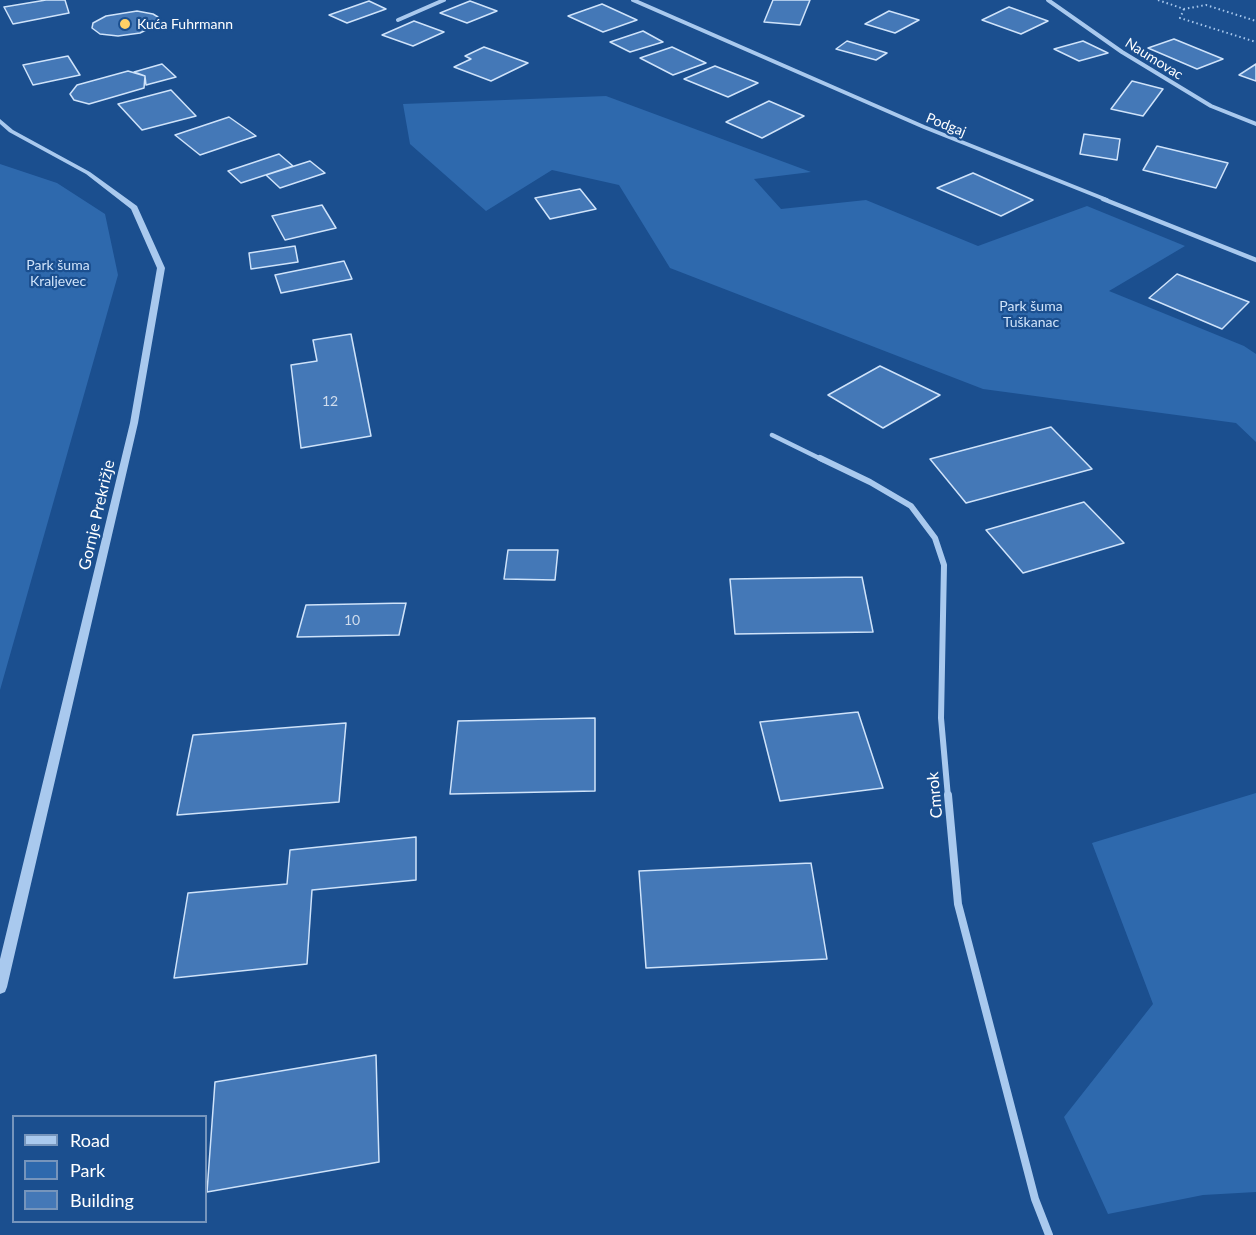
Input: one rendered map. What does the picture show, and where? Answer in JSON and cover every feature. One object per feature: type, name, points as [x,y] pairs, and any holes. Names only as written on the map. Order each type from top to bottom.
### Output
[{"type":"street","points":[[398,20],[444,0]]},
{"type":"street","name":"Podgaj","points":[[633,0],[924,128],[1256,260]]},
{"type":"street","name":"Naumovac","points":[[1048,0],[1122,52],[1211,106],[1256,124]]},
{"type":"street","name":"Gornje Prekrižje","points":[[0,121],[11,131],[88,173],[134,207],[161,268],[134,423],[0,987]]},
{"type":"street","name":"Cmrok","points":[[772,435],[870,482],[911,506],[935,538],[944,566],[941,718],[958,904],[1035,1200],[1049,1235]]},
{"type":"path","points":[[1158,0],[1184,9],[1206,5],[1256,21]]},
{"type":"path","points":[[1184,9],[1180,18],[1256,42]]},
{"type":"green space","name":"Park šuma Tuškanac","points":[[606,96],[811,172],[754,179],[781,209],[866,200],[978,246],[1087,206],[1185,246],[1109,291],[1244,346],[1256,354],[1256,442],[1236,423],[983,389],[670,268],[619,185],[552,170],[486,211],[410,144],[403,104]]},
{"type":"green space","name":"Park šuma Kraljevec","points":[[0,164],[57,183],[105,214],[118,275],[0,690]]},
{"type":"green space","points":[[1256,793],[1256,1192],[1203,1195],[1108,1214],[1064,1117],[1153,1004],[1092,843]]},
{"type":"building","points":[[46,0],[65,0],[69,13],[13,24],[4,7]]},
{"type":"building","points":[[773,0],[810,0],[800,25],[764,22]]},
{"type":"building","points":[[369,1],[386,9],[347,23],[329,15]]},
{"type":"building","points":[[470,1],[497,11],[467,23],[440,13]]},
{"type":"building","points":[[602,4],[637,20],[603,32],[568,16]]},
{"type":"building","points":[[1009,7],[1048,21],[1021,34],[982,20]]},
{"type":"building","name":"Kuća Fuhrmann","points":[[137,11],[158,17],[156,25],[140,33],[118,36],[100,34],[92,28],[93,23],[106,16]]},
{"type":"building","points":[[889,11],[919,20],[895,33],[865,24]]},
{"type":"building","points":[[414,21],[444,32],[413,46],[382,35]]},
{"type":"building","points":[[643,31],[663,42],[630,52],[610,42]]},
{"type":"building","points":[[1174,39],[1223,59],[1197,69],[1148,48]]},
{"type":"building","points":[[847,41],[887,53],[876,60],[836,49]]},
{"type":"building","points":[[1083,41],[1108,53],[1079,61],[1054,49]]},
{"type":"building","points":[[484,47],[528,63],[491,81],[454,67],[471,59],[465,56]]},
{"type":"building","points":[[672,47],[706,63],[673,75],[640,58]]},
{"type":"building","points":[[68,56],[80,75],[33,85],[23,65]]},
{"type":"building","points":[[162,64],[176,77],[146,85],[145,76],[134,72]]},
{"type":"building","points":[[1256,64],[1256,81],[1239,75]]},
{"type":"building","points":[[715,66],[758,83],[728,97],[684,79]]},
{"type":"building","points":[[128,71],[145,76],[144,88],[89,104],[74,100],[70,94],[77,85]]},
{"type":"building","points":[[1132,81],[1163,89],[1143,116],[1111,109]]},
{"type":"building","points":[[171,90],[196,116],[142,130],[118,104]]},
{"type":"building","points":[[769,101],[804,116],[762,138],[726,122]]},
{"type":"building","points":[[229,117],[256,136],[200,155],[175,135]]},
{"type":"building","points":[[1084,134],[1120,139],[1117,160],[1080,154]]},
{"type":"building","points":[[1157,146],[1228,163],[1216,188],[1143,170]]},
{"type":"building","points":[[279,154],[293,166],[241,183],[228,171]]},
{"type":"building","points":[[310,161],[325,173],[280,188],[266,175]]},
{"type":"building","points":[[973,173],[1033,200],[1001,216],[937,188]]},
{"type":"building","points":[[580,189],[596,209],[550,219],[535,198]]},
{"type":"building","points":[[322,205],[336,228],[285,240],[272,216]]},
{"type":"building","points":[[295,246],[298,262],[251,269],[249,253]]},
{"type":"building","points":[[344,261],[352,279],[281,293],[275,275]]},
{"type":"building","points":[[1177,274],[1249,302],[1222,329],[1149,298]]},
{"type":"building","points":[[351,334],[371,436],[301,448],[291,365],[317,361],[313,340]]},
{"type":"building","points":[[880,366],[940,395],[883,428],[828,395]]},
{"type":"building","points":[[1051,427],[1092,469],[966,503],[930,459]]},
{"type":"building","points":[[1084,502],[1124,543],[1023,573],[986,530]]},
{"type":"building","points":[[508,550],[558,550],[555,580],[504,579]]},
{"type":"building","points":[[862,577],[873,632],[735,634],[730,579]]},
{"type":"building","points":[[406,603],[399,635],[297,637],[306,605]]},
{"type":"building","points":[[858,712],[883,788],[780,801],[760,722]]},
{"type":"building","points":[[595,718],[595,791],[450,794],[458,721]]},
{"type":"building","points":[[346,723],[339,802],[177,815],[193,735]]},
{"type":"building","points":[[416,837],[416,880],[312,890],[307,964],[174,978],[188,893],[287,884],[290,850]]},
{"type":"building","points":[[811,863],[827,959],[646,968],[639,871]]},
{"type":"building","points":[[376,1055],[379,1162],[207,1192],[215,1082]]},
{"type":"place","name":"Kuća Fuhrmann","points":[[125,24]]}]
